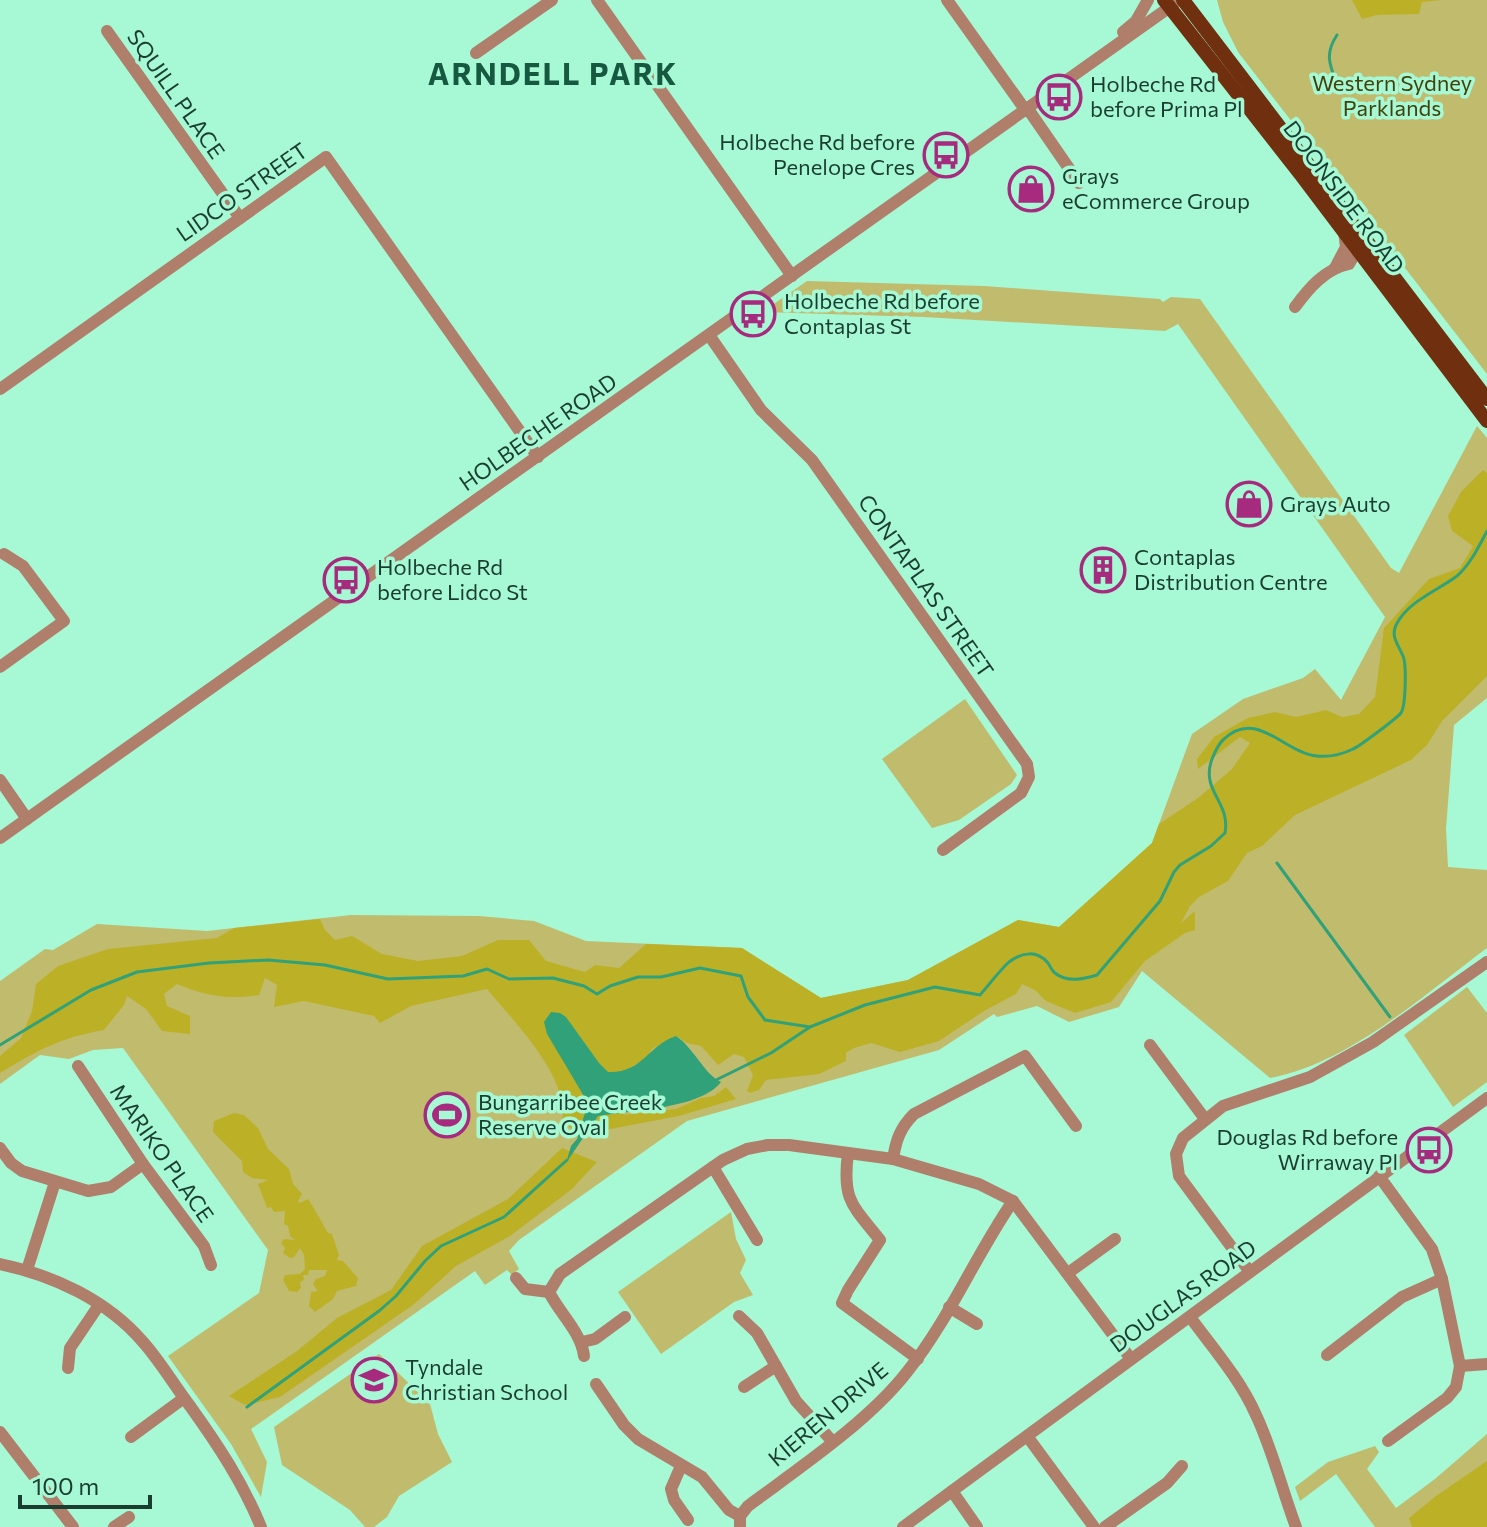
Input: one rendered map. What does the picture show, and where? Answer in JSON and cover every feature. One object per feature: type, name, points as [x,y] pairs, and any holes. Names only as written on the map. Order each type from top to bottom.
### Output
[{"type":"main road","name":"DOONSIDE ROAD","points":[[1174,2],[1350,230],[1487,399]]},
{"type":"main road","name":"DOONSIDE ROAD","points":[[1350,230],[1358,250],[1378,278],[1487,421]]},
{"type":"street","points":[[476,53],[552,0]]},
{"type":"street","points":[[597,0],[792,276]]},
{"type":"street","points":[[947,0],[1079,183]]},
{"type":"street","name":"HOLBECHE ROAD","points":[[1099,58],[1112,41],[1136,21],[1148,0]]},
{"type":"street","name":"HOLBECHE ROAD","points":[[0,838],[1027,110],[1174,2]]},
{"type":"street","name":"SQUILL PLACE","points":[[107,31],[240,218]]},
{"type":"street","name":"LIDCO STREET","points":[[0,389],[326,157],[538,457]]},
{"type":"street","points":[[1335,268],[1346,247],[1350,230]]},
{"type":"street","points":[[1349,264],[1358,250]]},
{"type":"street","points":[[1295,307],[1314,283],[1335,268],[1358,265],[1378,278]]},
{"type":"street","name":"CONTAPLAS STREET","points":[[709,335],[761,410],[812,460],[1027,764],[1029,777],[1021,793],[943,850]]},
{"type":"street","points":[[0,667],[64,621],[23,566],[4,554]]},
{"type":"street","points":[[0,780],[27,819]]},
{"type":"street","points":[[1250,1272],[1177,1170],[1178,1146],[1183,1138],[1223,1106],[1310,1077],[1373,1042],[1487,962]]},
{"type":"street","points":[[1150,1045],[1205,1119]]},
{"type":"street","points":[[893,1159],[902,1126],[914,1114],[1025,1056],[1076,1126]]},
{"type":"street","name":"MARIKO PLACE","points":[[78,1066],[143,1164],[204,1246],[211,1265]]},
{"type":"street","name":"DOUGLAS ROAD","points":[[903,1527],[1487,1098]]},
{"type":"street","points":[[549,1292],[560,1274],[739,1152],[768,1145],[848,1153],[893,1159],[979,1184],[1013,1201],[1131,1359]]},
{"type":"street","points":[[0,1148],[15,1168],[88,1191],[103,1190],[143,1164]]},
{"type":"street","points":[[848,1153],[844,1181],[846,1191],[853,1206],[880,1240],[842,1303],[918,1359]]},
{"type":"street","points":[[713,1167],[757,1240]]},
{"type":"street","points":[[1379,1176],[1432,1249],[1442,1279],[1460,1366],[1459,1380],[1452,1393],[1388,1441]]},
{"type":"street","points":[[27,1270],[55,1182]]},
{"type":"street","name":"KIEREN DRIVE","points":[[740,1522],[748,1506],[891,1391],[918,1359],[1013,1201]]},
{"type":"street","points":[[1068,1273],[1115,1239]]},
{"type":"street","points":[[0,1264],[63,1283],[124,1322],[144,1343],[239,1478],[261,1527]]},
{"type":"street","points":[[516,1278],[525,1289],[549,1292]]},
{"type":"street","points":[[1327,1355],[1402,1297],[1442,1279]]},
{"type":"street","points":[[549,1292],[556,1307],[582,1342],[584,1356]]},
{"type":"street","points":[[68,1368],[70,1348],[99,1305]]},
{"type":"street","points":[[949,1307],[977,1324]]},
{"type":"street","points":[[739,1316],[757,1333],[796,1401],[832,1441]]},
{"type":"street","points":[[582,1342],[595,1339],[625,1317]]},
{"type":"street","points":[[1190,1317],[1252,1407],[1273,1454],[1296,1527]]},
{"type":"street","points":[[1460,1366],[1487,1364]]},
{"type":"street","points":[[744,1387],[776,1366]]},
{"type":"street","points":[[596,1384],[631,1433],[702,1477],[740,1522]]},
{"type":"street","points":[[131,1437],[184,1398]]},
{"type":"street","points":[[0,1432],[73,1527]]},
{"type":"street","points":[[1027,1436],[1094,1527]]},
{"type":"street","points":[[681,1466],[671,1489],[674,1500],[688,1520]]},
{"type":"street","points":[[1105,1527],[1167,1483],[1182,1466]]},
{"type":"street","points":[[952,1491],[977,1527]]},
{"type":"street","points":[[114,1527],[129,1517]]},
{"type":"green space","name":"Western Sydney Parklands","points":[[1217,0],[1487,0],[1487,374],[1238,52],[1223,22]]},
{"type":"green space","points":[[807,281],[984,286],[1160,299],[1163,302],[1171,297],[1200,299],[1391,568],[1399,573],[1477,426],[1487,438],[1487,698],[1454,725],[1446,829],[1448,867],[1487,870],[1487,948],[1412,1006],[1357,1043],[1299,1070],[1270,1078],[1142,971],[1119,1007],[1069,1022],[1037,1006],[997,1017],[994,1014],[939,1050],[687,1121],[519,1240],[509,1251],[519,1269],[512,1275],[507,1270],[485,1285],[475,1271],[251,1429],[267,1462],[261,1497],[231,1444],[168,1356],[259,1293],[268,1250],[123,1048],[93,1050],[69,1059],[40,1055],[0,1084],[0,981],[45,949],[53,950],[97,924],[207,931],[351,915],[479,916],[534,921],[586,941],[742,948],[821,998],[908,980],[1018,920],[1059,927],[1152,843],[1192,734],[1243,699],[1303,678],[1315,669],[1341,700],[1385,617],[1178,324],[1165,331],[924,317],[762,312]]},
{"type":"green space","points":[[965,699],[1017,775],[1011,784],[959,820],[932,828],[882,759]]},
{"type":"green space","points":[[1467,987],[1487,1013],[1487,1082],[1453,1107],[1404,1035]]},
{"type":"green space","points":[[731,1212],[736,1239],[746,1260],[740,1273],[753,1295],[734,1302],[661,1354],[618,1292]]},
{"type":"green space","points":[[379,1354],[430,1404],[438,1434],[452,1462],[399,1496],[387,1517],[374,1527],[365,1527],[350,1510],[282,1465],[274,1427]]},
{"type":"green space","points":[[1487,1434],[1487,1527],[1375,1527],[1336,1474],[1300,1501],[1295,1487],[1328,1462],[1375,1446],[1379,1452],[1367,1469],[1396,1508]]},
{"type":"shaded area","points":[[1352,0],[1442,0],[1422,2],[1419,14],[1377,15],[1362,19]]},
{"type":"shaded area","points":[[1483,470],[1487,473],[1487,676],[1442,721],[1427,745],[1411,760],[1295,815],[1262,846],[1247,853],[1228,881],[1199,897],[1190,906],[1181,923],[1195,911],[1195,930],[1185,933],[1145,961],[1111,1002],[1075,1013],[1046,1001],[1035,990],[1022,984],[1016,994],[939,1041],[900,1052],[871,1043],[854,1048],[846,1053],[846,1061],[819,1074],[766,1080],[759,1090],[750,1093],[747,1091],[753,1075],[744,1057],[734,1054],[718,1065],[701,1046],[687,1043],[676,1036],[652,1049],[647,1058],[622,1072],[617,1095],[624,1115],[676,1109],[714,1096],[726,1087],[736,1099],[679,1116],[605,1130],[600,1138],[574,1131],[562,1121],[562,1104],[549,1069],[525,1034],[487,989],[411,1006],[380,1023],[374,1016],[304,1001],[274,1007],[277,985],[265,978],[259,995],[238,997],[218,996],[177,984],[164,994],[167,1006],[190,1016],[190,1034],[162,1031],[146,1009],[127,996],[124,1005],[104,1030],[49,1046],[0,1073],[0,1056],[21,1038],[32,1011],[36,984],[58,966],[108,949],[217,938],[234,928],[320,919],[335,940],[352,936],[382,954],[418,961],[462,956],[498,940],[529,940],[546,961],[585,972],[595,965],[619,968],[646,944],[742,948],[821,998],[908,980],[1018,920],[1059,927],[1152,843],[1159,824],[1198,798],[1232,769],[1250,743],[1240,737],[1198,769],[1197,759],[1214,737],[1248,718],[1275,712],[1296,717],[1326,710],[1342,717],[1359,714],[1375,697],[1384,628],[1429,579],[1460,568],[1473,546],[1452,531],[1448,516],[1461,492]]},
{"type":"shaded area","points":[[551,1012],[566,1017],[608,1072],[637,1064],[666,1040],[676,1036],[721,1082],[698,1098],[682,1103],[598,1116],[566,1163],[588,1103],[547,1034],[544,1022]]},
{"type":"shaded area","points":[[234,1113],[244,1115],[258,1128],[268,1149],[289,1169],[293,1184],[302,1194],[298,1201],[308,1199],[328,1233],[332,1234],[339,1255],[337,1260],[343,1261],[358,1278],[356,1286],[337,1291],[333,1299],[315,1312],[309,1306],[311,1292],[318,1291],[313,1284],[316,1279],[325,1276],[327,1270],[309,1270],[308,1275],[303,1275],[301,1288],[297,1292],[289,1291],[283,1280],[285,1275],[300,1274],[305,1269],[300,1248],[294,1257],[283,1253],[285,1248],[281,1243],[284,1239],[295,1240],[284,1224],[285,1211],[274,1212],[271,1207],[267,1208],[258,1184],[268,1180],[252,1178],[243,1172],[242,1161],[213,1132],[214,1121]]},
{"type":"shaded area","points":[[562,1148],[597,1162],[572,1189],[510,1236],[456,1266],[413,1305],[280,1397],[245,1405],[229,1396],[297,1351],[337,1318],[391,1290],[422,1246],[508,1199]]},
{"type":"shaded area","points":[[1487,1461],[1487,1527],[1412,1527],[1409,1518]]},
{"type":"waterway","points":[[1336,82],[1329,58],[1337,35]]},
{"type":"waterway","points":[[0,1045],[91,990],[137,972],[209,963],[268,960],[325,965],[388,979],[463,976],[487,969],[509,979],[553,978],[584,986],[597,994],[610,986],[638,977],[661,977],[700,968],[741,976],[748,997],[765,1020],[810,1027],[865,1005],[935,987],[980,995],[1009,962],[1024,954],[1039,956],[1054,972],[1065,978],[1081,979],[1097,975],[1160,901],[1180,865],[1211,846],[1225,833],[1224,813],[1212,788],[1209,770],[1222,741],[1236,731],[1248,728],[1259,730],[1305,753],[1326,756],[1353,749],[1386,726],[1401,713],[1405,695],[1405,664],[1395,638],[1396,625],[1415,603],[1462,572],[1487,531]]},
{"type":"waterway","points":[[1277,863],[1390,1017]]},
{"type":"waterway","points":[[716,1080],[771,1053],[810,1027]]},
{"type":"waterway","points":[[247,1407],[379,1311],[441,1246],[504,1217],[567,1160]]},
{"type":"place","name":"Holbeche Rd before Prima Pl","points":[[1059,97]]},
{"type":"place","name":"Holbeche Rd before Penelope Cres","points":[[946,155]]},
{"type":"place","name":"Grays eCommerce Group","points":[[1031,189]]},
{"type":"place","name":"Holbeche Rd before Contaplas St","points":[[753,314]]},
{"type":"place","name":"Grays Auto","points":[[1249,504]]},
{"type":"place","name":"Contaplas Distribution Centre","points":[[1103,570]]},
{"type":"place","name":"Holbeche Rd before Lidco St","points":[[346,580]]},
{"type":"place","name":"Bungarribee Creek Reserve Oval","points":[[447,1115]]},
{"type":"place","name":"Douglas Rd before Wirraway Pl","points":[[1429,1150]]},
{"type":"place","name":"Tyndale Christian School","points":[[374,1380]]},
{"type":"district","name":"ARNDELL PARK","points":[[553,75]]}]
